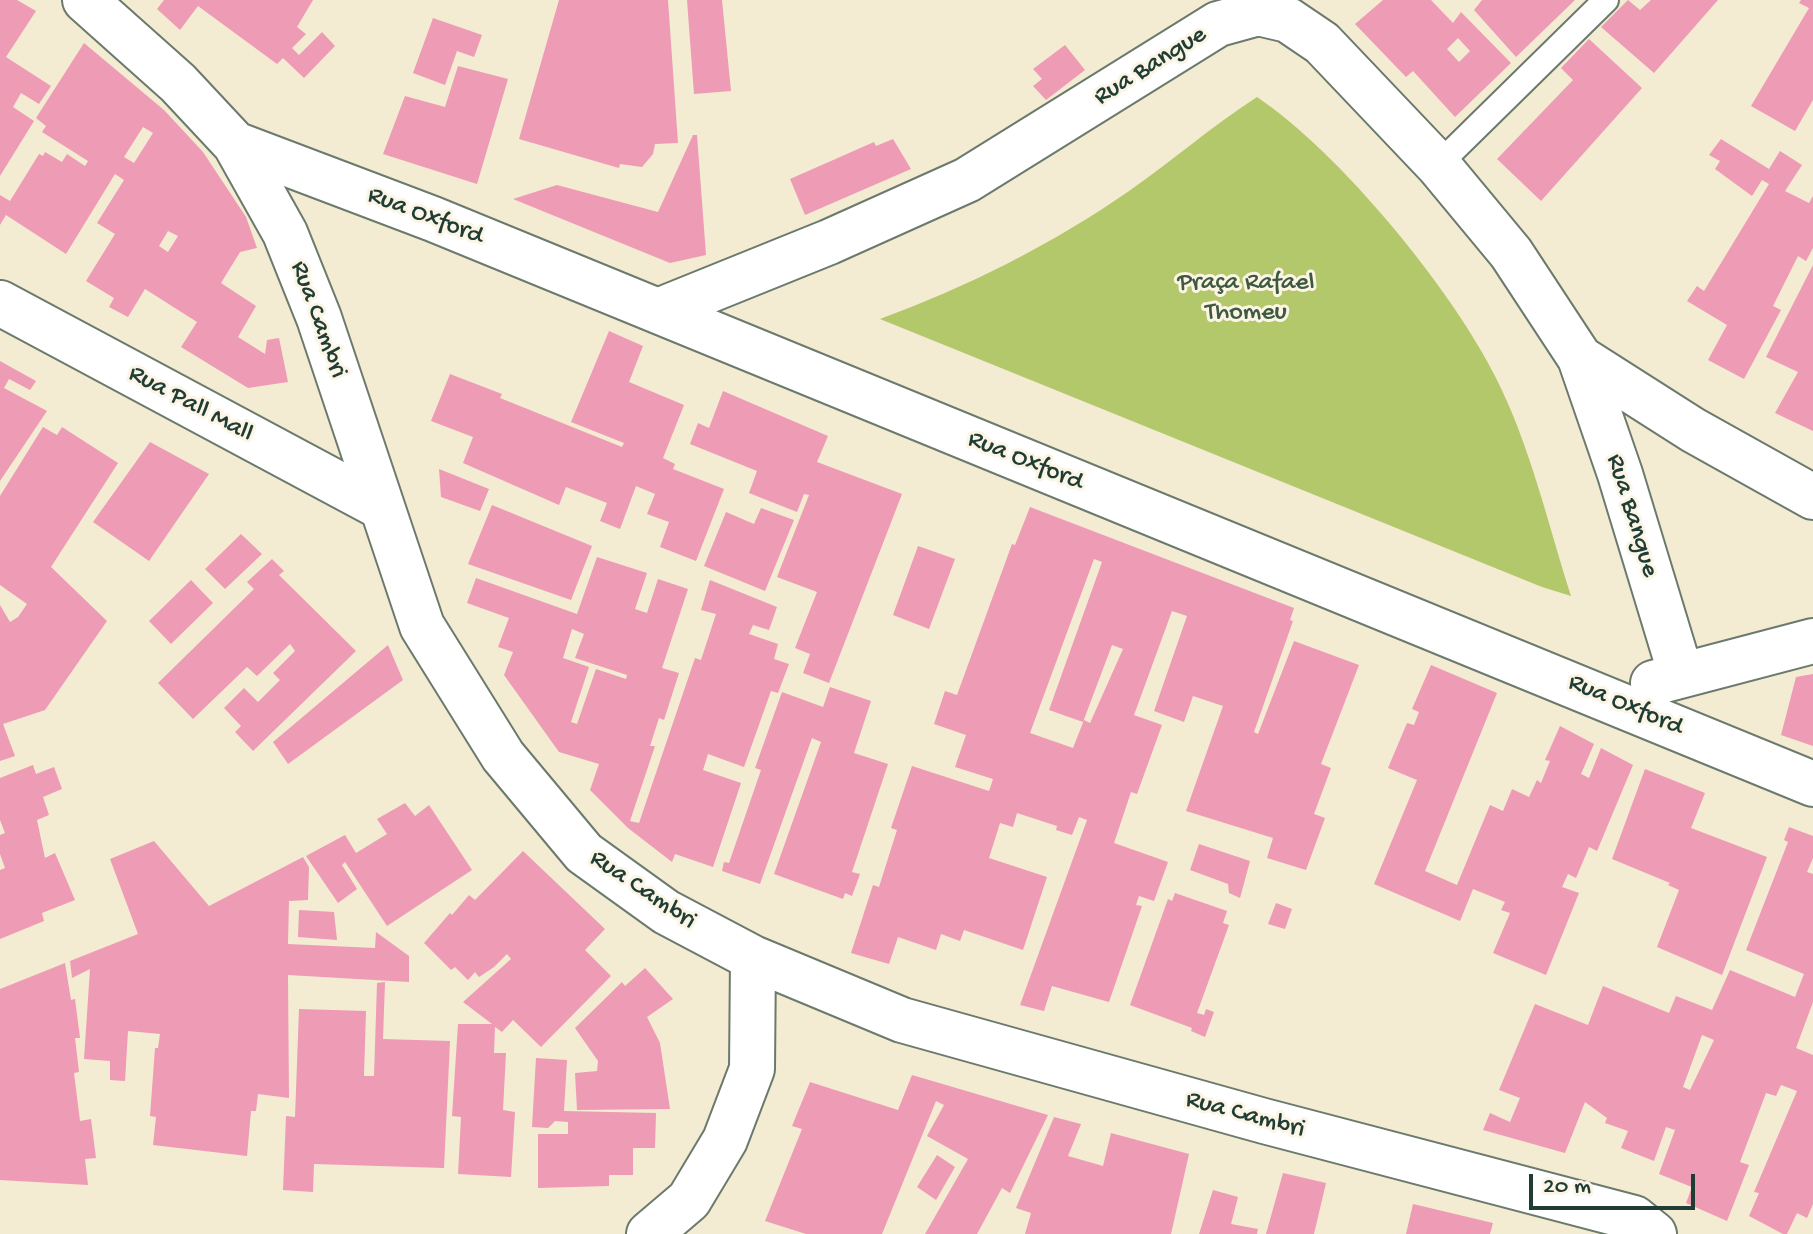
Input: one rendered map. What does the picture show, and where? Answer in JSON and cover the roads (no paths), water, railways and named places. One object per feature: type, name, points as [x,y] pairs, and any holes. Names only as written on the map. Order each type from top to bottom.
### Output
[{"type":"street","name":"Rua Cambri","points":[[85,0],[178,83],[235,144],[285,233],[319,318],[422,626],[503,756],[584,853],[666,912],[753,958],[902,1020],[1250,1117],[1634,1218],[1654,1234]]},
{"type":"street","name":"Rua Bangue","points":[[658,311],[829,242],[967,180],[1218,24],[1258,13],[1288,20],[1322,43],[1438,165],[1511,253],[1580,358],[1620,474],[1681,675]]},
{"type":"street","name":"Rua Oxford","points":[[235,144],[658,311],[754,353],[1813,784]]},
{"type":"street","name":"Rua Pall Mall","points":[[0,303],[381,507]]},
{"type":"street","name":"Rua Bangue","points":[[1580,358],[1693,430],[1813,497]]},
{"type":"street","points":[[1602,696],[1813,641]]},
{"type":"street","points":[[649,1234],[689,1200],[725,1140],[752,1069],[753,958]]},
{"type":"lane","points":[[1438,165],[1606,0]]},
{"type":"park label","name":"Praça Rafael Thomeu","points":[[1246,299]]}]
